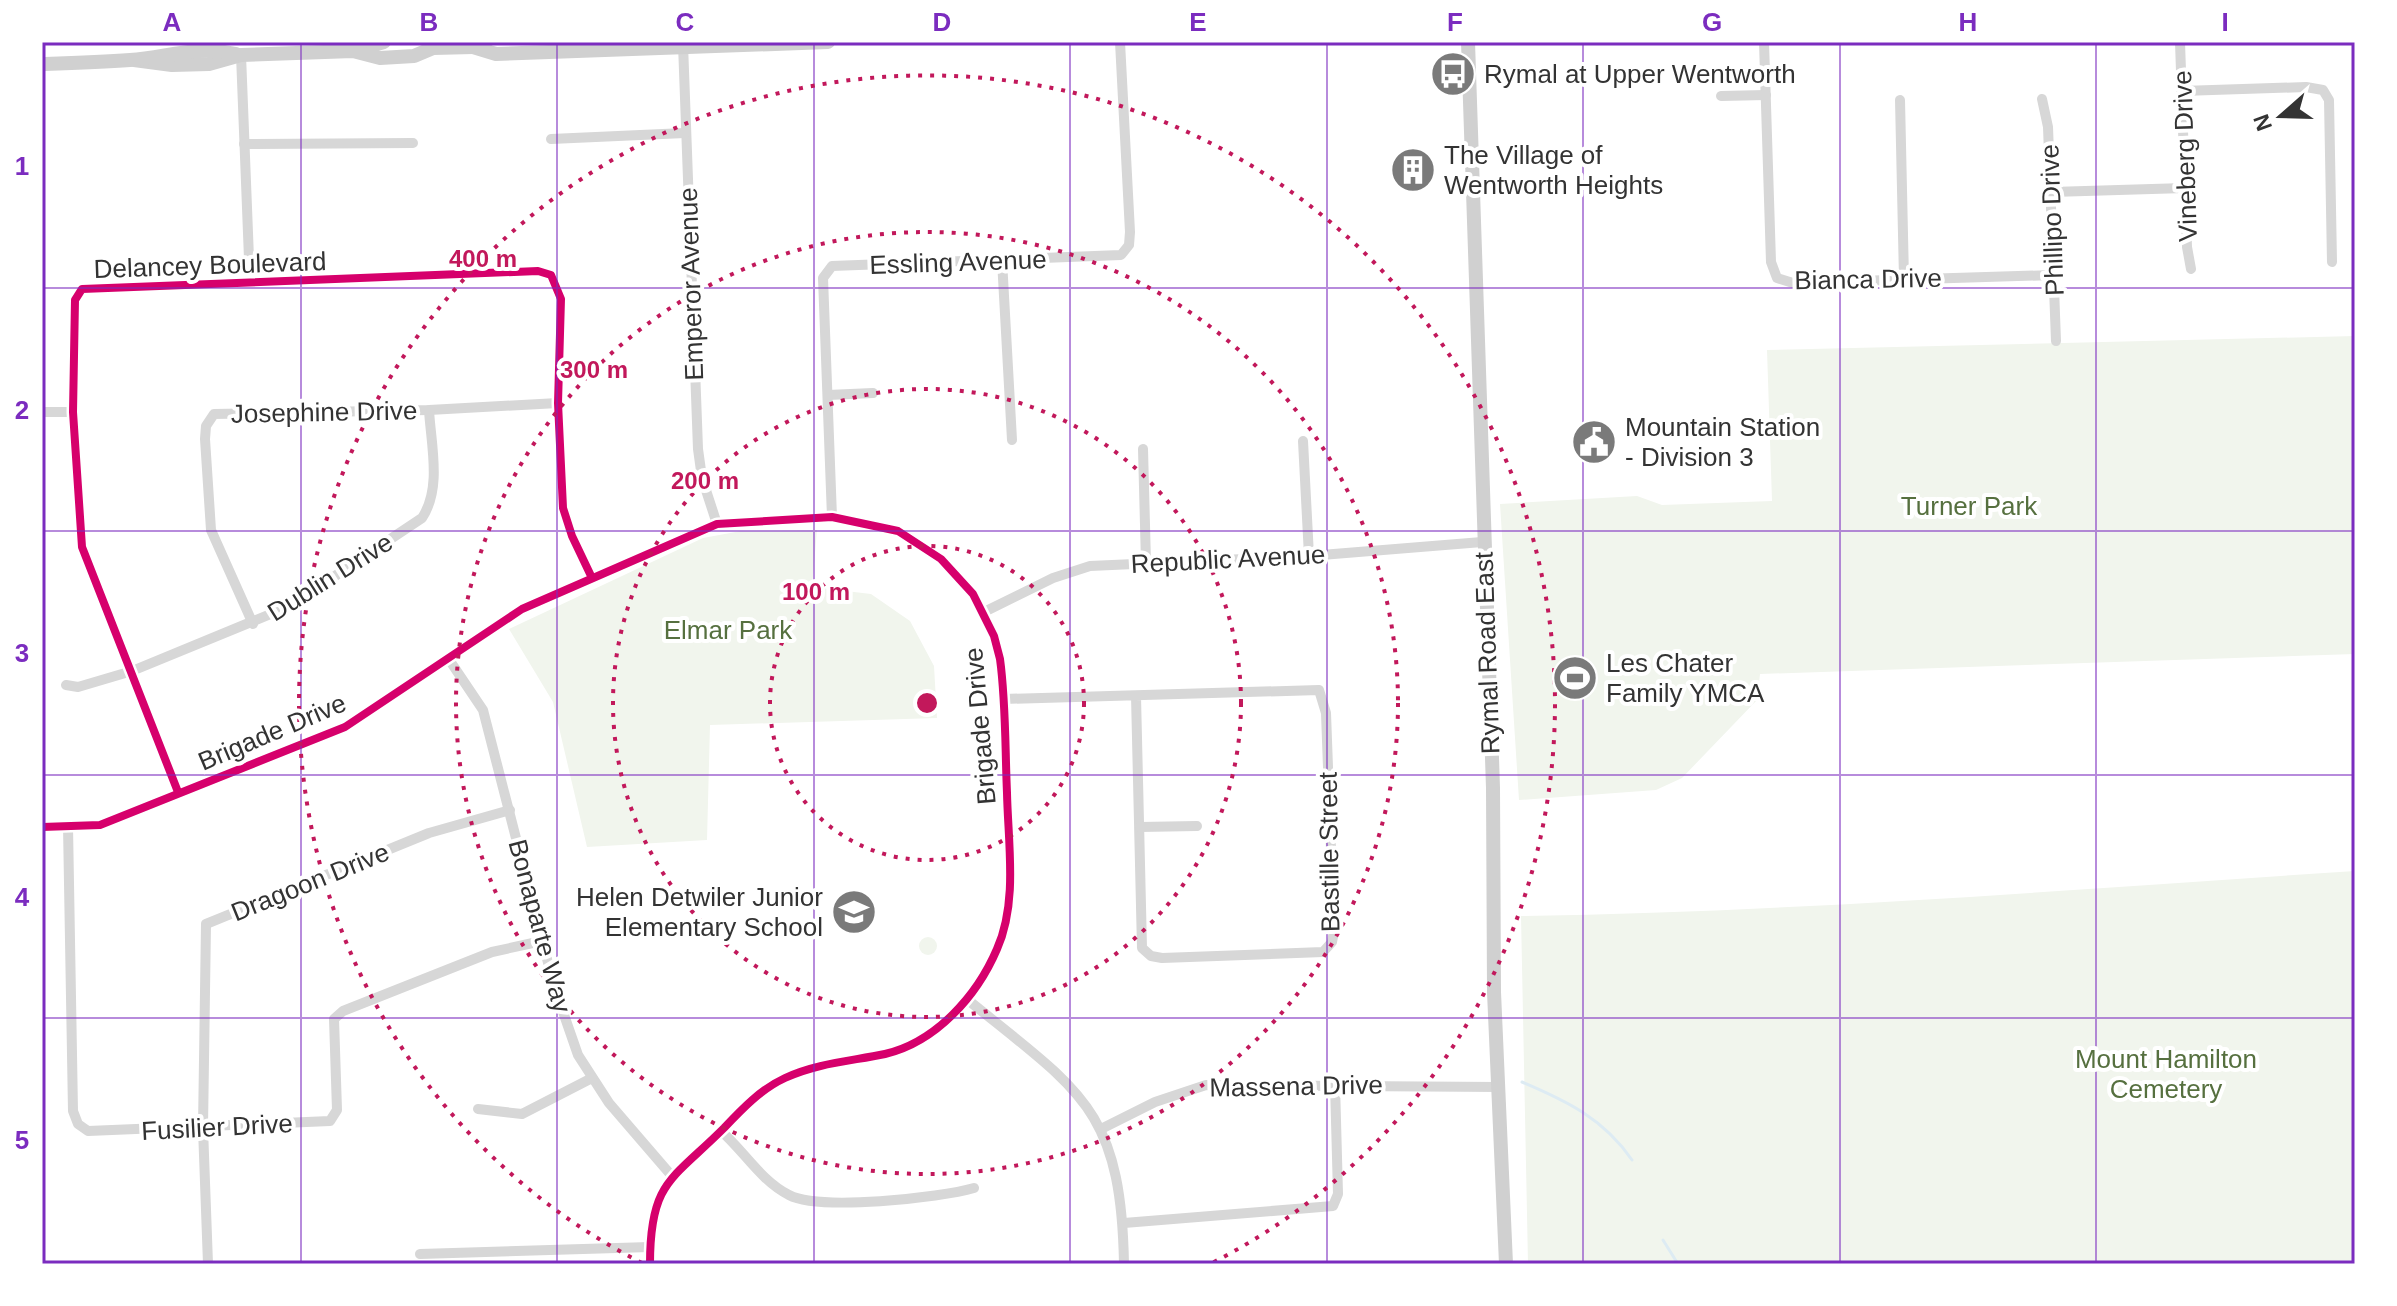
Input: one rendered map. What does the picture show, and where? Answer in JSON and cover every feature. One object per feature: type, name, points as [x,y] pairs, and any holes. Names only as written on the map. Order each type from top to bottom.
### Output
[{"type":"main road","points":[[42,64],[134,60],[174,51],[214,49],[241,55],[384,42]]},
{"type":"main road","points":[[416,42],[433,48]]},
{"type":"main road","points":[[352,46],[380,58],[414,56],[433,48],[480,44],[496,54],[828,42]]},
{"type":"main road","name":"Rymal Road East","points":[[1468,42],[1506,1264]]},
{"type":"street","name":"Essling Avenue","points":[[832,517],[823,278],[832,266],[1121,255],[1129,245],[1120,42]]},
{"type":"street","name":"Bianca Drive","points":[[1764,42],[1774,275],[1781,281],[2054,275]]},
{"type":"street","name":"Vineberg Drive","points":[[2180,42],[2191,269]]},
{"type":"street","name":"Emperor Avenue","points":[[683,45],[698,449],[702,478],[717,524]]},
{"type":"street","points":[[241,55],[250,284]]},
{"type":"street","points":[[2182,91],[2306,87],[2323,90],[2329,100],[2332,262]]},
{"type":"street","points":[[1721,96],[1766,95]]},
{"type":"street","name":"Phillipo Drive","points":[[2042,99],[2048,127],[2052,192],[2056,341]]},
{"type":"street","points":[[1900,100],[1904,279]]},
{"type":"street","points":[[551,139],[685,133]]},
{"type":"street","points":[[244,144],[413,143]]},
{"type":"street","points":[[2052,192],[2185,188]]},
{"type":"street","points":[[1002,260],[1012,440]]},
{"type":"street","name":"Delancey Boulevard","points":[[178,792],[82,547],[73,412],[75,300],[82,289],[538,271],[551,275],[561,299],[558,403],[563,508],[572,536],[592,578]]},
{"type":"street","points":[[828,395],[873,393]]},
{"type":"street","name":"Josephine Drive","points":[[253,624],[211,530],[205,439],[206,426],[214,414],[429,410],[558,403]]},
{"type":"street","name":"Dublin Drive","points":[[66,685],[78,687],[132,671],[253,624],[312,593],[422,518],[432,504],[434,487],[429,410]]},
{"type":"street","points":[[42,412],[73,412]]},
{"type":"street","points":[[1303,441],[1309,556]]},
{"type":"street","points":[[1143,449],[1146,563]]},
{"type":"street","name":"Brigade Drive","points":[[42,827],[100,825],[345,727],[514,613],[717,524],[832,517],[879,526],[919,543],[959,577],[984,612],[997,648],[1004,699],[1009,904],[999,946],[968,1000],[941,1025],[915,1042],[888,1053],[836,1062],[784,1078],[747,1104],[671,1175],[655,1207],[650,1264]]},
{"type":"street","name":"Republic Avenue","points":[[984,612],[1072,572],[1100,565],[1309,556],[1482,542]]},
{"type":"street","name":"Bonaparte Way","points":[[448,658],[483,710],[564,1021],[592,1078],[671,1175]]},
{"type":"street","name":"Bastille Street","points":[[1004,699],[1319,690],[1326,713],[1332,942],[1315,955],[1151,956],[1142,948],[1136,696]]},
{"type":"street","name":"Dragoon Drive","points":[[208,1264],[203,1128],[206,924],[429,833],[510,810]]},
{"type":"street","name":"Fusilier Drive","points":[[68,826],[73,1111],[78,1124],[88,1131],[102,1133],[330,1121],[337,1110],[334,1019],[343,1011],[492,952],[542,941]]},
{"type":"street","points":[[1140,827],[1197,826]]},
{"type":"street","points":[[968,1000],[1067,1081],[1103,1128],[1117,1170],[1124,1223],[1124,1264]]},
{"type":"street","points":[[478,1109],[522,1114],[592,1078]]},
{"type":"street","points":[[1124,1223],[1333,1206],[1338,1194],[1335,1084]]},
{"type":"street","name":"Massena Drive","points":[[1103,1128],[1155,1102],[1206,1085],[1499,1087]]},
{"type":"street","points":[[721,1131],[790,1197],[820,1203],[919,1197],[974,1188]]},
{"type":"street","points":[[420,1254],[650,1247]]},
{"type":"green space","name":"Turner Park","points":[[2355,336],[2355,654],[1760,674],[1757,700],[1682,778],[1656,790],[1519,800],[1500,504],[1637,496],[1662,505],[1772,501],[1767,350]]},
{"type":"green space","name":"Elmar Park","points":[[817,530],[812,587],[871,594],[910,621],[934,666],[937,718],[710,725],[707,840],[587,847],[553,702],[509,629],[703,538],[741,531]]},
{"type":"green space","name":"Mount Hamilton Cemetery","points":[[2355,871],[2355,1264],[1528,1264],[1521,916],[1834,905]]},
{"type":"green space","points":[[924,937],[932,937],[937,946],[935,953],[924,955],[919,950],[919,942]]},
{"type":"waterway","points":[[1522,1082],[1554,1096],[1597,1122],[1632,1160]]},
{"type":"waterway","points":[[1663,1240],[1678,1264]]},
{"type":"cycle path","points":[[178,792],[82,547],[73,412],[75,300],[82,289],[538,271],[551,275],[561,299],[558,403],[563,508],[572,536],[592,578]]},
{"type":"cycle path","points":[[42,827],[100,825],[345,727],[522,609],[717,524],[832,517],[898,531],[941,559],[973,594],[994,636],[1000,659],[1010,892],[1004,931],[997,949],[989,967],[966,1000],[953,1015],[921,1039],[885,1054],[797,1073],[752,1100],[668,1184],[654,1215],[650,1264]]},
{"type":"place","name":"Rymal at Upper Wentworth","points":[[1453,74]]},
{"type":"place","name":"The Village of Wentworth Heights","points":[[1413,170]]},
{"type":"place","name":"Mountain Station - Division 3","points":[[1594,442]]},
{"type":"place","name":"Les Chater Family YMCA","points":[[1575,678]]},
{"type":"place","name":"Helen Detwiler Junior Elementary School","points":[[854,912]]}]
